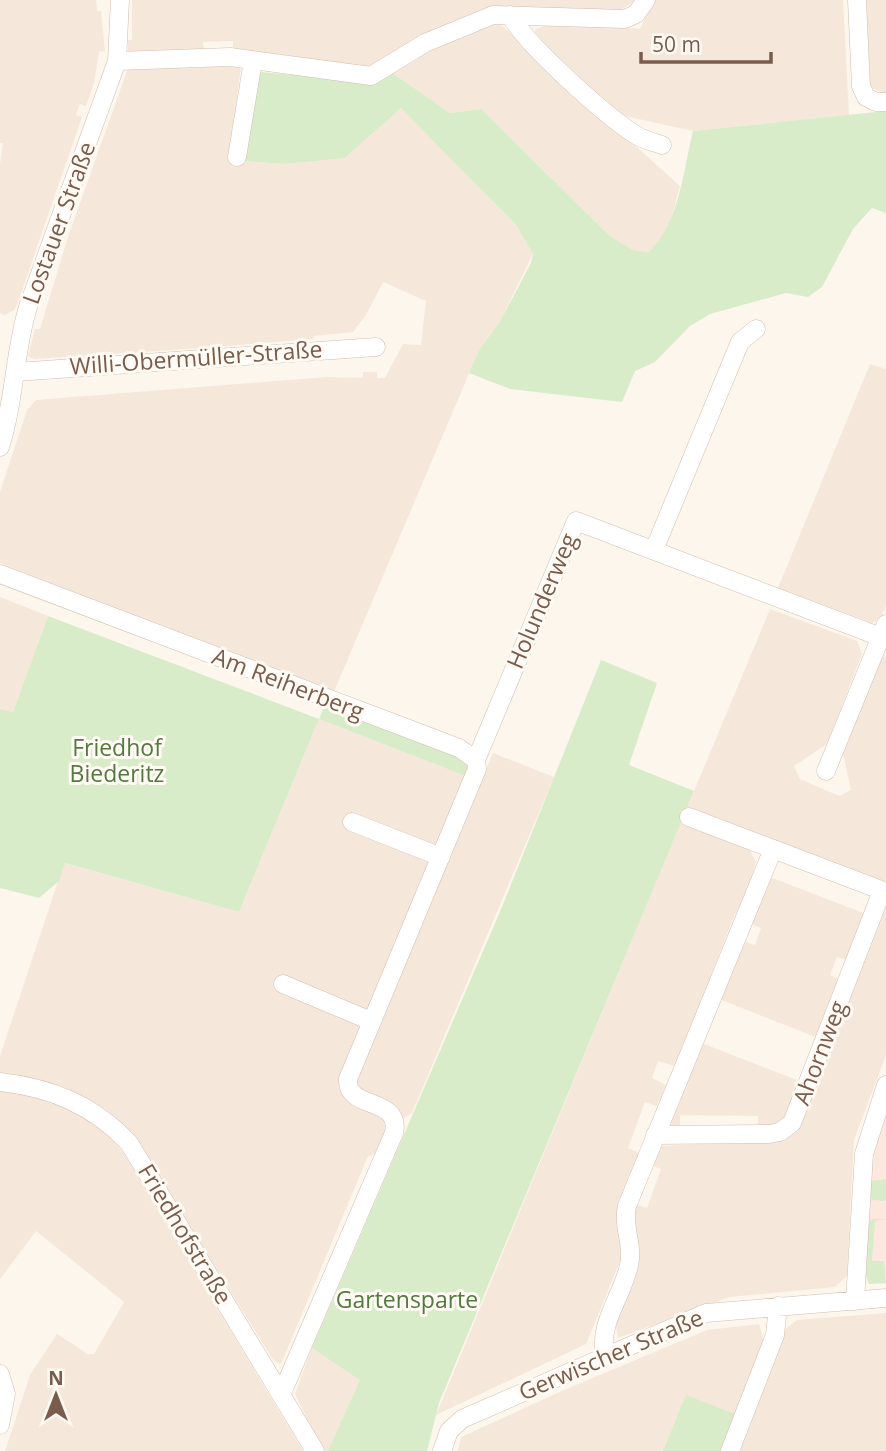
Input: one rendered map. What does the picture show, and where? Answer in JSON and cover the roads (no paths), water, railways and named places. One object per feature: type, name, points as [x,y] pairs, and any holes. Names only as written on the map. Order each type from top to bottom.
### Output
[{"type":"street","name":"Lostauer Straße","points":[[0,447],[11,408],[28,307],[117,61],[120,0]]},
{"type":"street","points":[[117,61],[215,57],[371,76],[451,31],[493,15],[625,19],[636,14],[646,0]]},
{"type":"street","points":[[857,0],[861,86],[866,97],[876,102],[886,102]]},
{"type":"street","points":[[510,15],[527,39],[615,120],[639,137],[662,145]]},
{"type":"street","points":[[237,157],[253,61]]},
{"type":"street","points":[[654,550],[740,342],[756,329]]},
{"type":"street","name":"Willi-Obermüller-Straße","points":[[16,372],[376,347]]},
{"type":"street","name":"Holunderweg","points":[[476,760],[576,520],[884,633]]},
{"type":"street","name":"Am Reiherberg","points":[[0,574],[459,748],[476,760]]},
{"type":"street","points":[[826,771],[884,633]]},
{"type":"street","points":[[282,1393],[395,1129],[389,1111],[354,1096],[348,1086],[371,1021],[477,769],[476,760]]},
{"type":"street","name":"Ahornweg","points":[[655,1135],[769,1134],[780,1132],[792,1123],[884,892],[689,817]]},
{"type":"street","points":[[352,822],[441,857]]},
{"type":"street","points":[[606,1354],[605,1330],[630,1263],[625,1215],[655,1135],[773,849]]},
{"type":"street","points":[[283,984],[371,1021]]},
{"type":"street","name":"Friedhofstraße","points":[[0,1082],[37,1087],[78,1103],[108,1121],[129,1143],[315,1451]]},
{"type":"street","points":[[855,1301],[864,1154],[886,1085]]},
{"type":"street","name":"Gerwischer Straße","points":[[442,1451],[449,1431],[462,1419],[606,1354],[706,1313],[886,1298]]},
{"type":"street","points":[[730,1451],[775,1335],[778,1306]]},
{"type":"street","points":[[0,1374],[6,1401],[0,1425]]},
{"type":"park label","name":"Friedhof Biederitz","points":[[117,761]]},
{"type":"park label","name":"Gartensparte","points":[[407,1300]]}]
